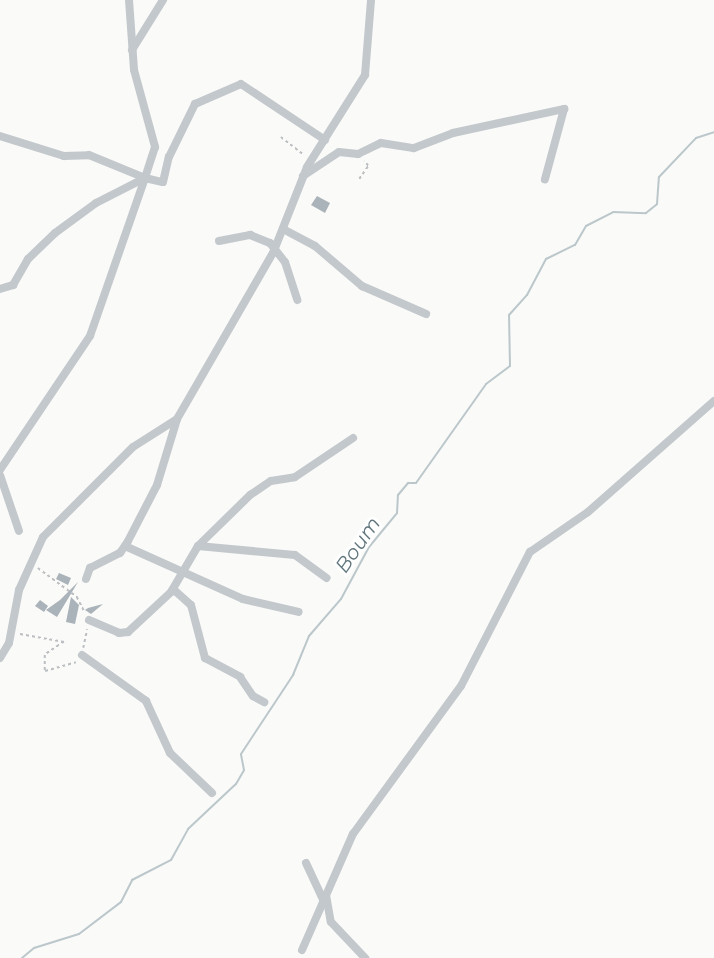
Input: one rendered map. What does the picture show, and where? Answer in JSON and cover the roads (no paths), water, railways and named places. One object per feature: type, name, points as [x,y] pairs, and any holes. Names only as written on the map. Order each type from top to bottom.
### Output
[{"type":"street","points":[[0,470],[90,336],[155,147],[132,50],[129,0]]},
{"type":"street","points":[[132,50],[163,0]]},
{"type":"street","points":[[86,579],[90,568],[125,546],[157,484],[177,419],[273,253],[307,167],[365,75],[371,0]]},
{"type":"street","points":[[0,136],[64,156],[89,155],[145,178],[163,182],[169,157],[195,104],[241,84],[325,140]]},
{"type":"street","points":[[303,176],[339,153],[358,154],[381,143],[414,148],[453,133],[564,109],[544,179]]},
{"type":"street","points":[[0,289],[13,285],[27,259],[55,233],[96,203],[145,178]]},
{"type":"street","points":[[283,229],[315,246],[362,286],[426,314]]},
{"type":"street","points":[[219,240],[250,235],[270,243],[273,253],[285,262],[297,300]]},
{"type":"street","points":[[302,950],[357,827],[469,672],[530,552],[588,512],[714,401]]},
{"type":"street","points":[[0,658],[10,632],[19,590],[55,522],[133,447],[177,419]]},
{"type":"street","points":[[89,620],[119,633],[128,632],[173,589],[198,546],[250,495],[270,481],[295,477],[353,438]]},
{"type":"street","points":[[0,475],[19,531]]},
{"type":"street","points":[[125,546],[257,604],[276,603],[299,612]]},
{"type":"street","points":[[198,546],[295,555],[327,578]]},
{"type":"street","points":[[173,589],[191,605],[205,658],[240,677],[253,696],[264,702]]},
{"type":"street","points":[[0,633],[10,632]]},
{"type":"street","points":[[82,656],[146,701],[170,753],[212,793]]},
{"type":"street","points":[[306,863],[324,897],[331,922],[365,958]]},
{"type":"waterway","name":"Boum","points":[[22,958],[34,948],[79,934],[121,902],[132,880],[171,860],[188,829],[236,784],[244,770],[241,754],[293,675],[309,636],[341,599],[369,547],[397,513],[398,495],[408,483],[416,483],[486,384],[510,366],[509,315],[527,295],[546,259],[575,245],[586,226],[613,212],[646,213],[657,204],[659,177],[696,138],[714,132]]}]
